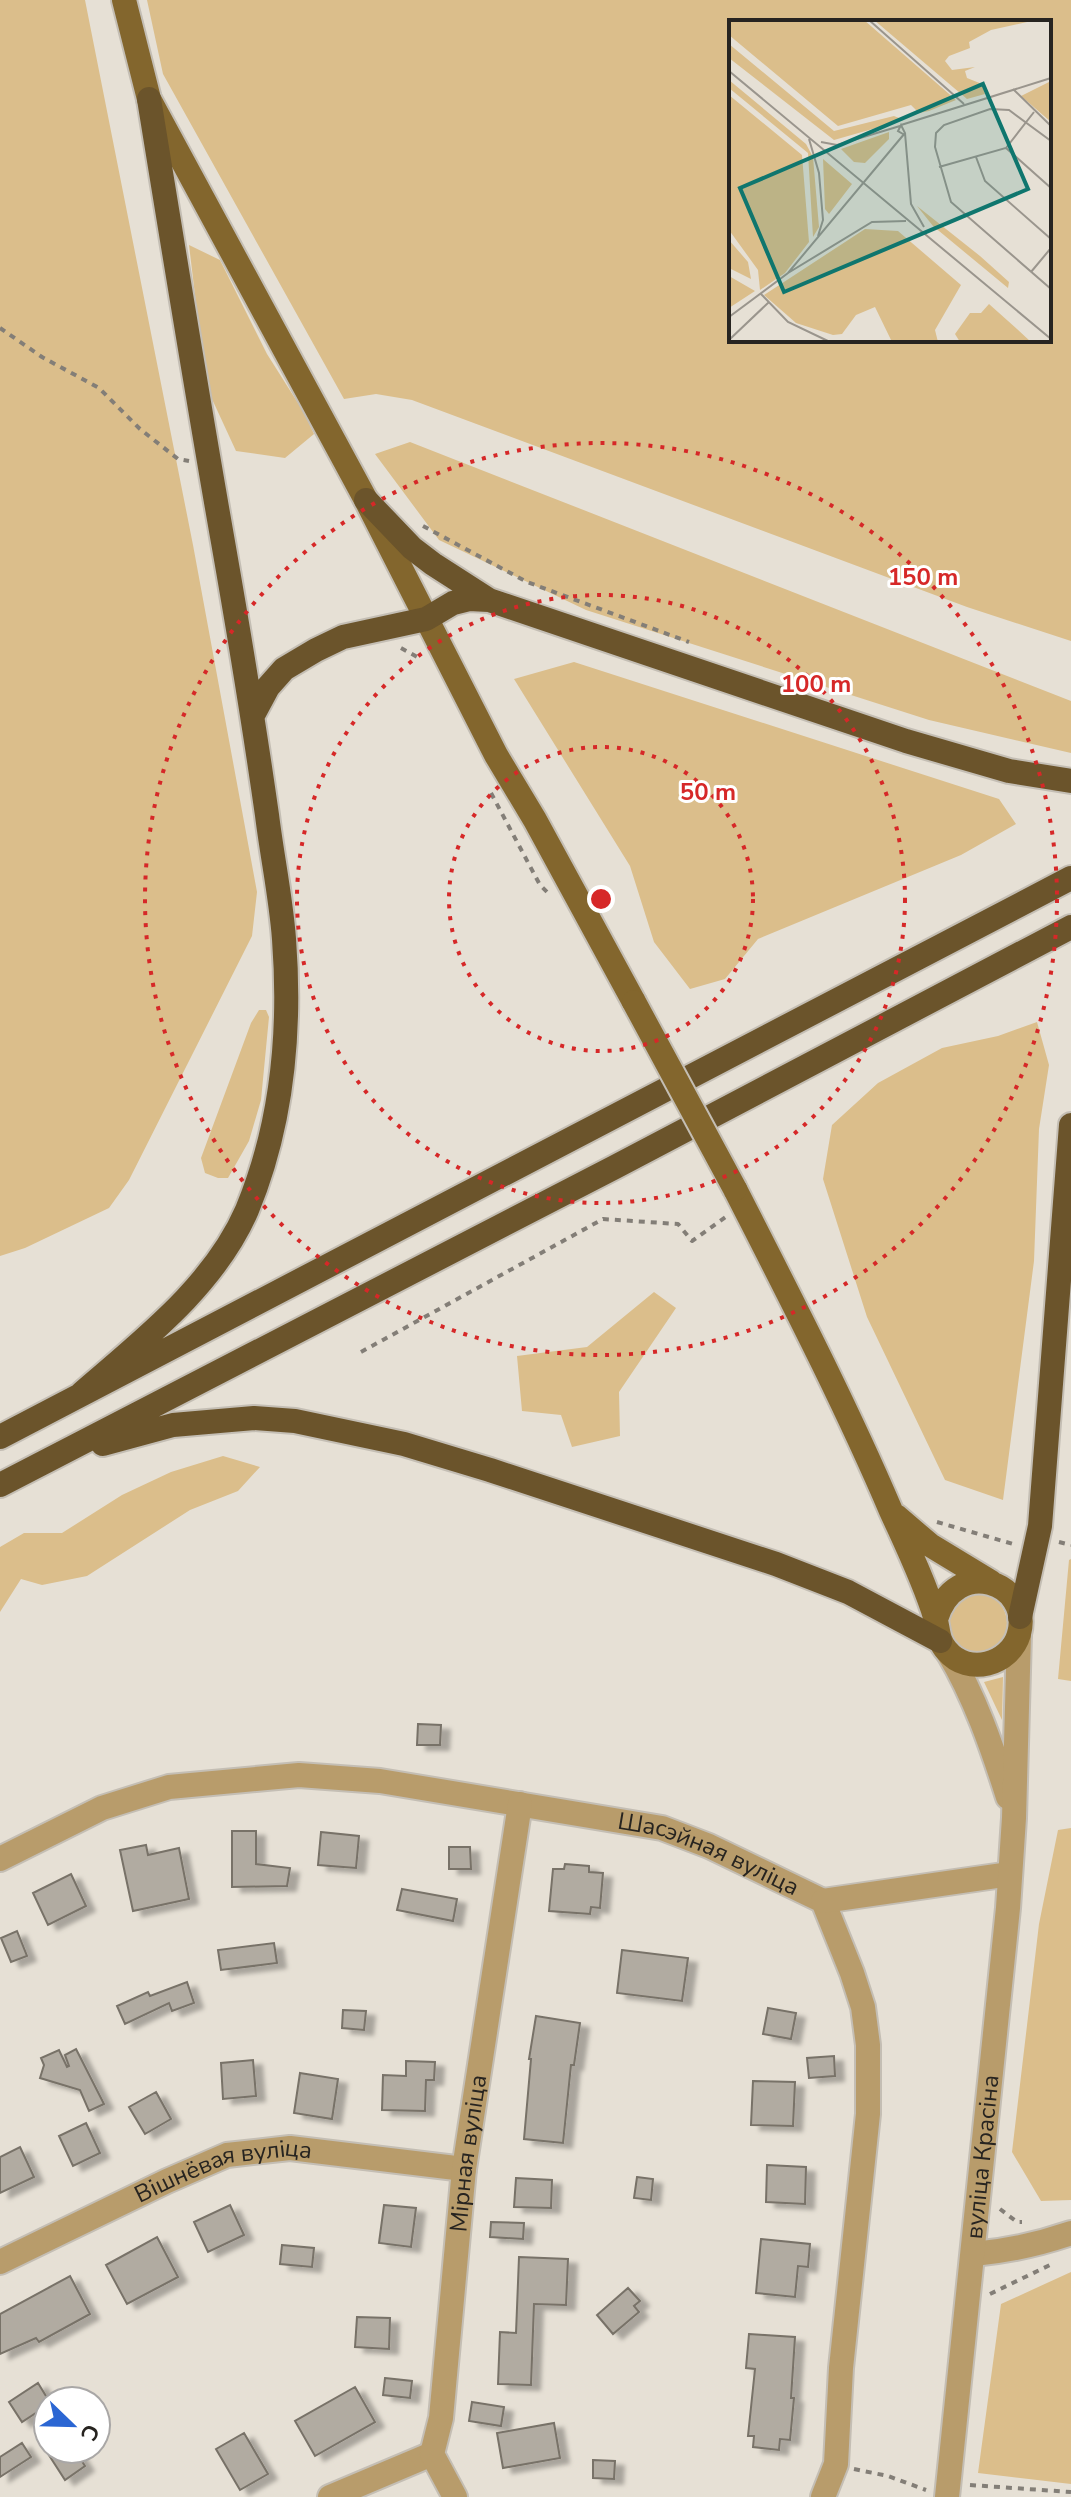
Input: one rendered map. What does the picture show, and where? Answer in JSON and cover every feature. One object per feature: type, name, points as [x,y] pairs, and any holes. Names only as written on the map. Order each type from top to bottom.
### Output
[{"type":"highway","points":[[82,1393],[157,1327],[229,1246],[264,1167],[284,1074],[284,938],[253,715],[149,99]]},
{"type":"highway","points":[[366,500],[412,548],[489,600],[921,746],[1009,771],[1071,781]]},
{"type":"highway","points":[[253,715],[268,687],[284,669],[343,637],[426,619],[453,603],[469,599],[489,600]]},
{"type":"highway","points":[[0,1437],[1071,878]]},
{"type":"highway","points":[[0,1485],[601,1175],[1071,927]]},
{"type":"highway","points":[[1020,1626],[1046,1544],[1071,1125]]},
{"type":"highway","points":[[51,1459],[173,1425],[254,1418],[295,1421],[404,1444],[762,1559],[848,1592],[941,1638]]},
{"type":"main road","points":[[124,0],[149,99],[366,500],[496,755],[634,1002],[733,1200],[837,1389],[892,1512],[941,1638],[969,1664],[985,1665],[998,1661],[1010,1651],[1020,1626],[1013,1598],[930,1545],[892,1512]]},
{"type":"main road","points":[[941,1638],[941,1604],[952,1590],[967,1582],[984,1581],[996,1585]]},
{"type":"street","name":"вуліца Красіна","points":[[947,2491],[974,2254],[1010,1874],[1020,1626]]},
{"type":"street","name":"вуліца Красіна","points":[[941,1638],[977,1710],[1014,1818]]},
{"type":"street","name":"Шасэйная вуліца","points":[[0,1859],[102,1808],[169,1787],[299,1775],[380,1781],[662,1828],[709,1846],[823,1901],[863,2007],[868,2045],[868,2114],[841,2368],[836,2464],[823,2497]]},
{"type":"street","name":"Мірная вуліца","points":[[432,2454],[441,2418],[464,2169],[520,1804]]},
{"type":"street","points":[[823,1901],[1010,1874]]},
{"type":"street","name":"Вішнёвая вуліца","points":[[0,2262],[227,2155],[290,2148],[464,2169]]},
{"type":"street","points":[[974,2254],[1047,2242],[1071,2233]]},
{"type":"street","points":[[330,2497],[432,2454],[455,2497]]},
{"type":"path","points":[[0,328],[42,357],[99,388],[140,429],[178,459],[209,463]]},
{"type":"path","points":[[413,521],[527,582],[692,643]]},
{"type":"path","points":[[373,629],[378,642],[407,649],[428,666]]},
{"type":"path","points":[[361,1352],[603,1219],[678,1224],[692,1241],[733,1200]]},
{"type":"path","points":[[932,1520],[1003,1542],[1046,1544]]},
{"type":"path","points":[[987,2296],[1057,2262]]},
{"type":"path","points":[[836,2464],[947,2491],[1071,2492]]},
{"type":"shaded area","points":[[0,0],[85,0],[193,545],[257,892],[252,936],[129,1180],[109,1208],[25,1248],[0,1256]]},
{"type":"shaded area","points":[[147,0],[1071,0],[1071,641],[967,607],[412,400],[376,394],[344,399],[163,74]]},
{"type":"shaded area","points":[[189,245],[220,260],[267,354],[314,434],[285,458],[236,451],[206,386]]},
{"type":"shaded area","points":[[410,442],[1071,701],[1071,753],[929,720],[586,610],[439,540],[375,454]]},
{"type":"shaded area","points":[[574,662],[999,799],[1016,824],[961,855],[758,939],[725,979],[690,989],[654,942],[630,866],[514,679]]},
{"type":"shaded area","points":[[259,1010],[266,1010],[269,1017],[261,1100],[249,1141],[228,1178],[218,1178],[205,1173],[201,1158],[251,1023]]},
{"type":"shaded area","points":[[1037,1022],[1049,1065],[1039,1129],[1034,1261],[1003,1500],[945,1480],[867,1317],[823,1179],[832,1125],[878,1083],[942,1048],[998,1036]]},
{"type":"shaded area","points":[[654,1292],[676,1308],[619,1392],[620,1436],[572,1447],[561,1415],[522,1411],[517,1356],[587,1347]]},
{"type":"shaded area","points":[[223,1456],[260,1467],[238,1491],[190,1510],[87,1576],[42,1585],[21,1579],[0,1612],[0,1547],[24,1533],[62,1533],[122,1495],[171,1472]]},
{"type":"shaded area","points":[[1071,1559],[1071,1681],[1058,1679]]},
{"type":"shaded area","points":[[978,1594],[999,1602],[1007,1623],[999,1644],[978,1652],[957,1644],[949,1623],[957,1602]]},
{"type":"shaded area","points":[[1003,1677],[1002,1720],[984,1682]]},
{"type":"shaded area","points":[[1071,1828],[1071,2200],[1041,2201],[1012,2152],[1039,1924],[1058,1830]]},
{"type":"shaded area","points":[[1071,2272],[1071,2484],[978,2473],[1001,2304]]},
{"type":"building","points":[[418,1724],[441,1725],[440,1745],[417,1745]]},
{"type":"building","points":[[232,1831],[256,1831],[256,1864],[290,1868],[287,1886],[232,1887]]},
{"type":"building","points":[[321,1832],[359,1836],[356,1868],[318,1865]]},
{"type":"building","points":[[146,1845],[148,1855],[179,1848],[189,1899],[133,1911],[120,1850]]},
{"type":"building","points":[[449,1847],[470,1847],[471,1869],[449,1869]]},
{"type":"building","points":[[565,1864],[589,1866],[589,1872],[603,1873],[600,1908],[591,1907],[590,1914],[549,1911],[553,1869],[564,1869]]},
{"type":"building","points":[[71,1874],[86,1906],[48,1925],[33,1893]]},
{"type":"building","points":[[402,1889],[457,1899],[453,1921],[397,1910]]},
{"type":"building","points":[[17,1931],[27,1956],[11,1962],[1,1938]]},
{"type":"building","points":[[274,1943],[277,1963],[221,1970],[218,1950]]},
{"type":"building","points":[[622,1950],[688,1958],[682,2001],[617,1993]]},
{"type":"building","points":[[187,1982],[194,2003],[172,2011],[169,2003],[125,2024],[117,2006],[148,1992],[150,1996]]},
{"type":"building","points":[[768,2008],[796,2013],[791,2039],[763,2034]]},
{"type":"building","points":[[343,2010],[366,2011],[364,2030],[342,2028]]},
{"type":"building","points":[[536,2016],[580,2023],[574,2065],[571,2065],[563,2143],[524,2139],[529,2059]]},
{"type":"building","points":[[76,2049],[104,2104],[89,2111],[80,2090],[40,2078],[44,2065],[41,2058],[59,2050],[67,2067],[65,2055]]},
{"type":"building","points":[[834,2056],[835,2076],[809,2078],[807,2058]]},
{"type":"building","points":[[253,2060],[256,2096],[223,2099],[221,2063]]},
{"type":"building","points":[[406,2061],[435,2062],[434,2080],[426,2080],[425,2111],[382,2110],[383,2075],[406,2076]]},
{"type":"building","points":[[300,2073],[338,2079],[332,2119],[294,2113]]},
{"type":"building","points":[[753,2081],[795,2082],[793,2126],[751,2125]]},
{"type":"building","points":[[156,2092],[171,2119],[145,2134],[129,2107]]},
{"type":"building","points":[[86,2123],[100,2153],[73,2166],[59,2136]]},
{"type":"building","points":[[20,2147],[34,2177],[0,2193],[0,2157]]},
{"type":"building","points":[[767,2165],[806,2167],[805,2204],[766,2202]]},
{"type":"building","points":[[637,2177],[653,2179],[651,2200],[634,2198]]},
{"type":"building","points":[[516,2178],[552,2180],[551,2208],[514,2207]]},
{"type":"building","points":[[230,2205],[244,2235],[208,2252],[194,2222]]},
{"type":"building","points":[[384,2205],[416,2208],[411,2247],[379,2243]]},
{"type":"building","points":[[491,2222],[524,2223],[523,2239],[490,2237]]},
{"type":"building","points":[[157,2237],[178,2277],[127,2304],[106,2265]]},
{"type":"building","points":[[761,2239],[810,2244],[808,2267],[798,2266],[795,2297],[756,2293]]},
{"type":"building","points":[[282,2245],[314,2248],[312,2267],[280,2264]]},
{"type":"building","points":[[519,2257],[568,2259],[566,2305],[534,2304],[531,2385],[498,2384],[500,2332],[516,2333]]},
{"type":"building","points":[[70,2276],[90,2314],[39,2342],[36,2338],[0,2354],[0,2314]]},
{"type":"building","points":[[628,2288],[640,2301],[634,2306],[639,2312],[613,2334],[597,2315]]},
{"type":"building","points":[[357,2317],[390,2318],[389,2349],[355,2347]]},
{"type":"building","points":[[749,2334],[795,2337],[790,2440],[780,2439],[779,2450],[753,2447],[754,2436],[748,2436],[755,2369],[746,2368]]},
{"type":"building","points":[[385,2378],[412,2381],[410,2398],[383,2395]]},
{"type":"building","points":[[32,2387],[32,2415],[22,2422],[9,2402]]},
{"type":"building","points":[[355,2387],[375,2422],[315,2456],[295,2421]]},
{"type":"building","points":[[472,2402],[504,2407],[501,2426],[469,2421]]},
{"type":"building","points":[[554,2423],[560,2458],[503,2468],[497,2433]]},
{"type":"building","points":[[244,2433],[268,2474],[240,2490],[216,2449]]},
{"type":"building","points":[[22,2443],[31,2457],[0,2477],[0,2457]]},
{"type":"building","points":[[593,2460],[615,2461],[614,2479],[593,2478]]},
{"type":"building","points":[[55,2465],[84,2465],[85,2466],[65,2480]]}]
